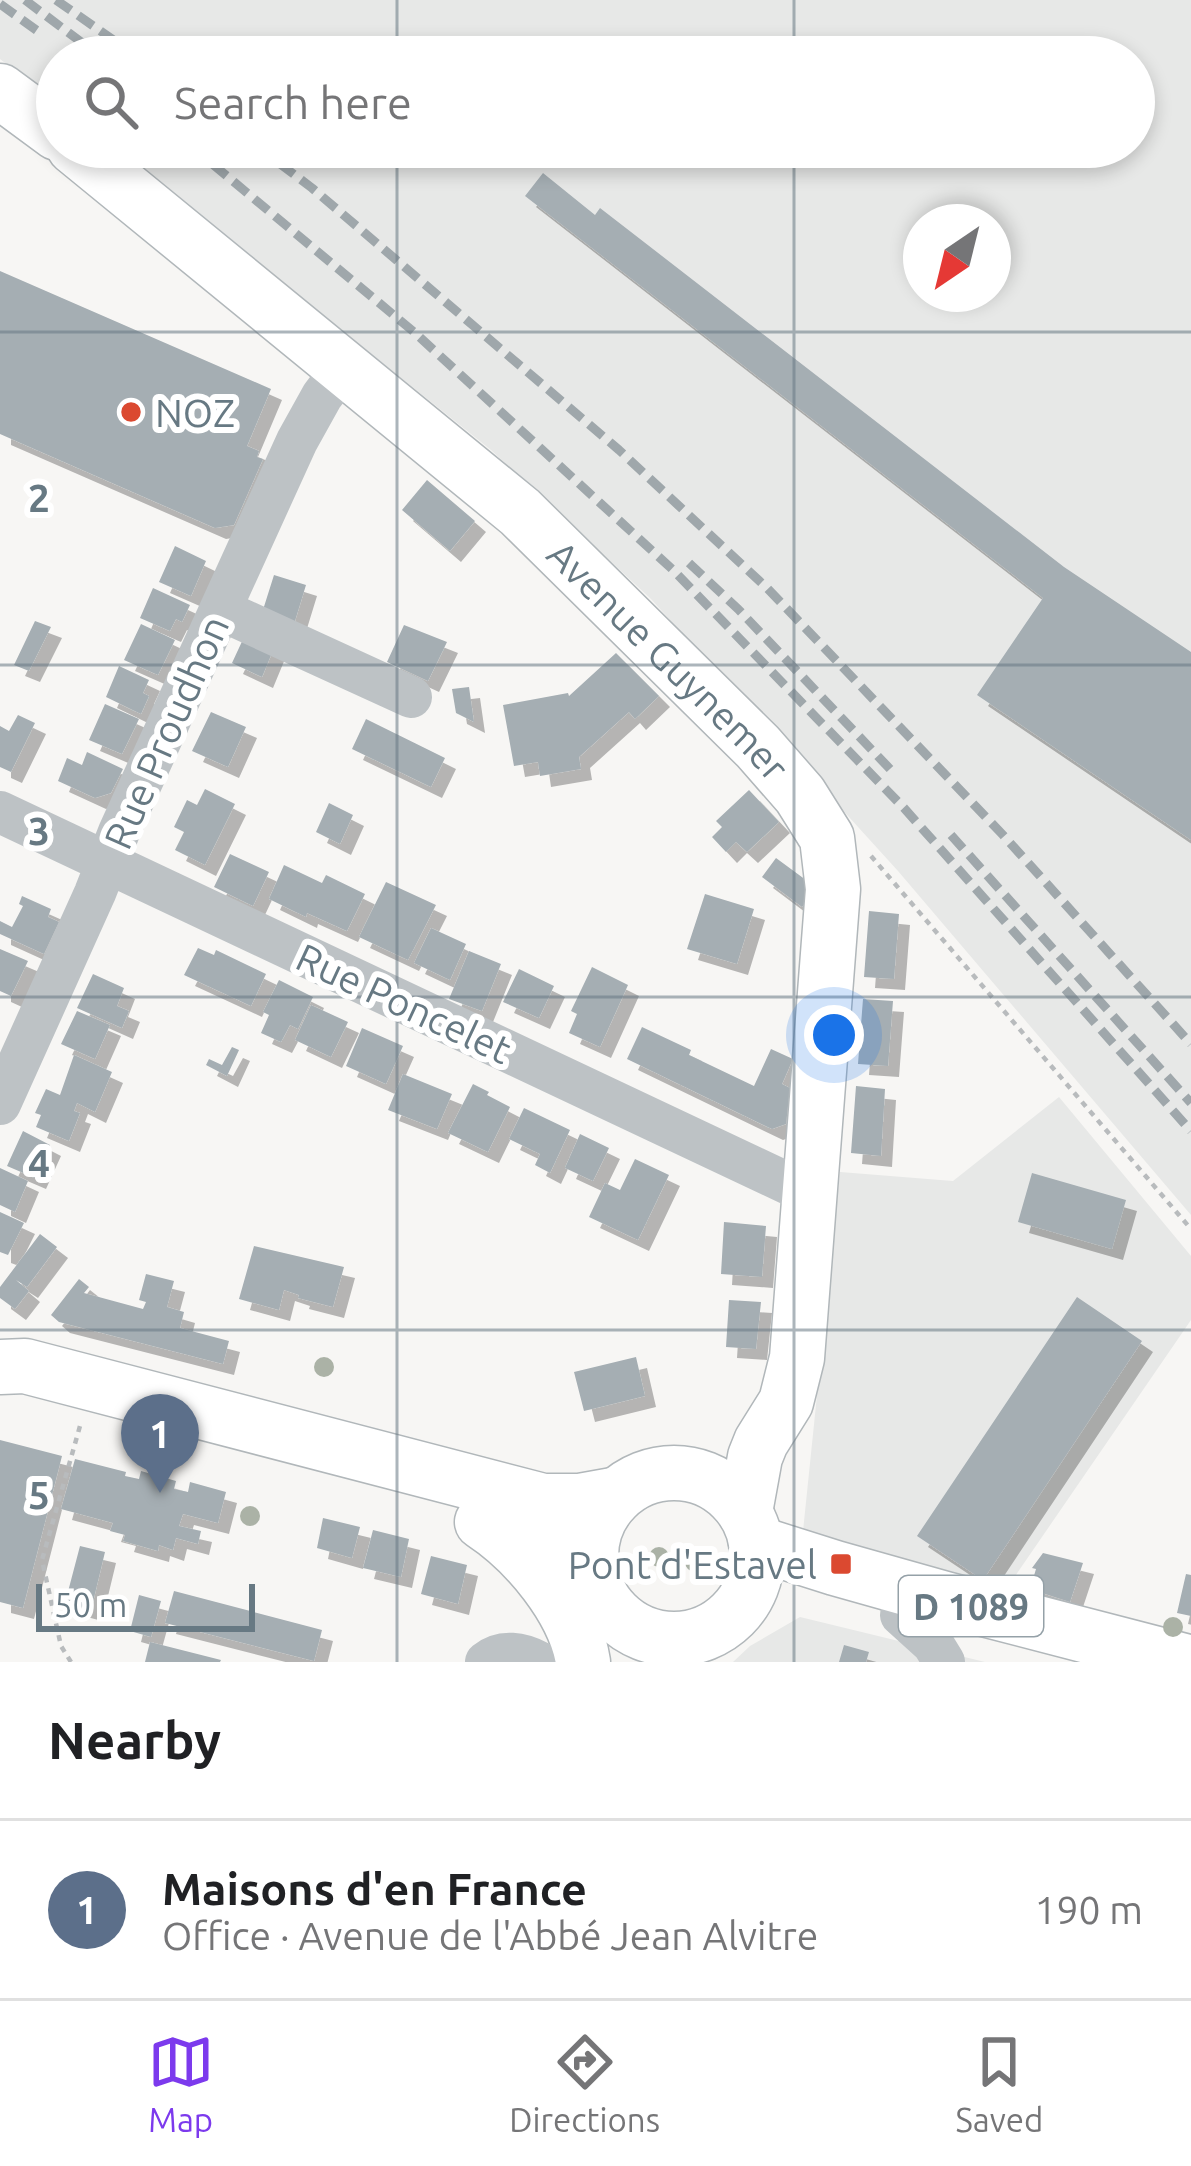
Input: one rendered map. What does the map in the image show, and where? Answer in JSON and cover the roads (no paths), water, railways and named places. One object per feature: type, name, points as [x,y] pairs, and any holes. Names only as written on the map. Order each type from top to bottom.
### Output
[{"type":"main road","points":[[0,91],[36,118]]},
{"type":"main road","name":"Avenue Guynemer","points":[[100,168],[520,512],[758,747],[800,795],[827,838],[832,889],[797,1358],[777,1421],[755,1457],[750,1527]]},
{"type":"main road","points":[[0,1367],[26,1366],[543,1501],[579,1501],[618,1494],[651,1476],[692,1475],[731,1495],[750,1527],[755,1576],[749,1591],[703,1636],[653,1636],[611,1614],[576,1552],[556,1538],[0,1383]]},
{"type":"main road","points":[[670,1473],[743,1427],[792,1383]]},
{"type":"main road","points":[[611,1614],[592,1542],[601,1516],[618,1494]]},
{"type":"main road","points":[[460,1508],[524,1556],[558,1600],[584,1662]]},
{"type":"main road","name":"D 1089","points":[[750,1527],[923,1593],[1180,1661]]},
{"type":"main road","name":"D 1089","points":[[703,1636],[775,1598],[811,1592],[1072,1662]]},
{"type":"street","name":"Rue Proudhon","points":[[0,1104],[297,441],[344,367]]},
{"type":"street","points":[[221,610],[411,697]]},
{"type":"street","name":"Rue Poncelet","points":[[0,812],[808,1193]]},
{"type":"street","points":[[902,1615],[933,1644],[944,1662]]},
{"type":"street","points":[[486,1662],[514,1653],[539,1662]]},
{"type":"railway","points":[[25,0],[73,36]]},
{"type":"railway","points":[[56,0],[108,36]]},
{"type":"railway","points":[[0,4],[39,32]]},
{"type":"railway","points":[[217,168],[414,332],[672,569],[904,808],[1191,1131]]},
{"type":"railway","points":[[286,168],[619,450],[767,588],[1003,835],[1191,1044]]},
{"type":"railway","points":[[689,563],[890,769]]},
{"type":"railway","points":[[951,835],[1191,1103]]},
{"type":"place","name":"NOZ","points":[[131,412]]},
{"type":"place","name":"Maisons d'en France","points":[[160,1493]]},
{"type":"place","name":"Pont d'Estavel","points":[[841,1564]]}]
